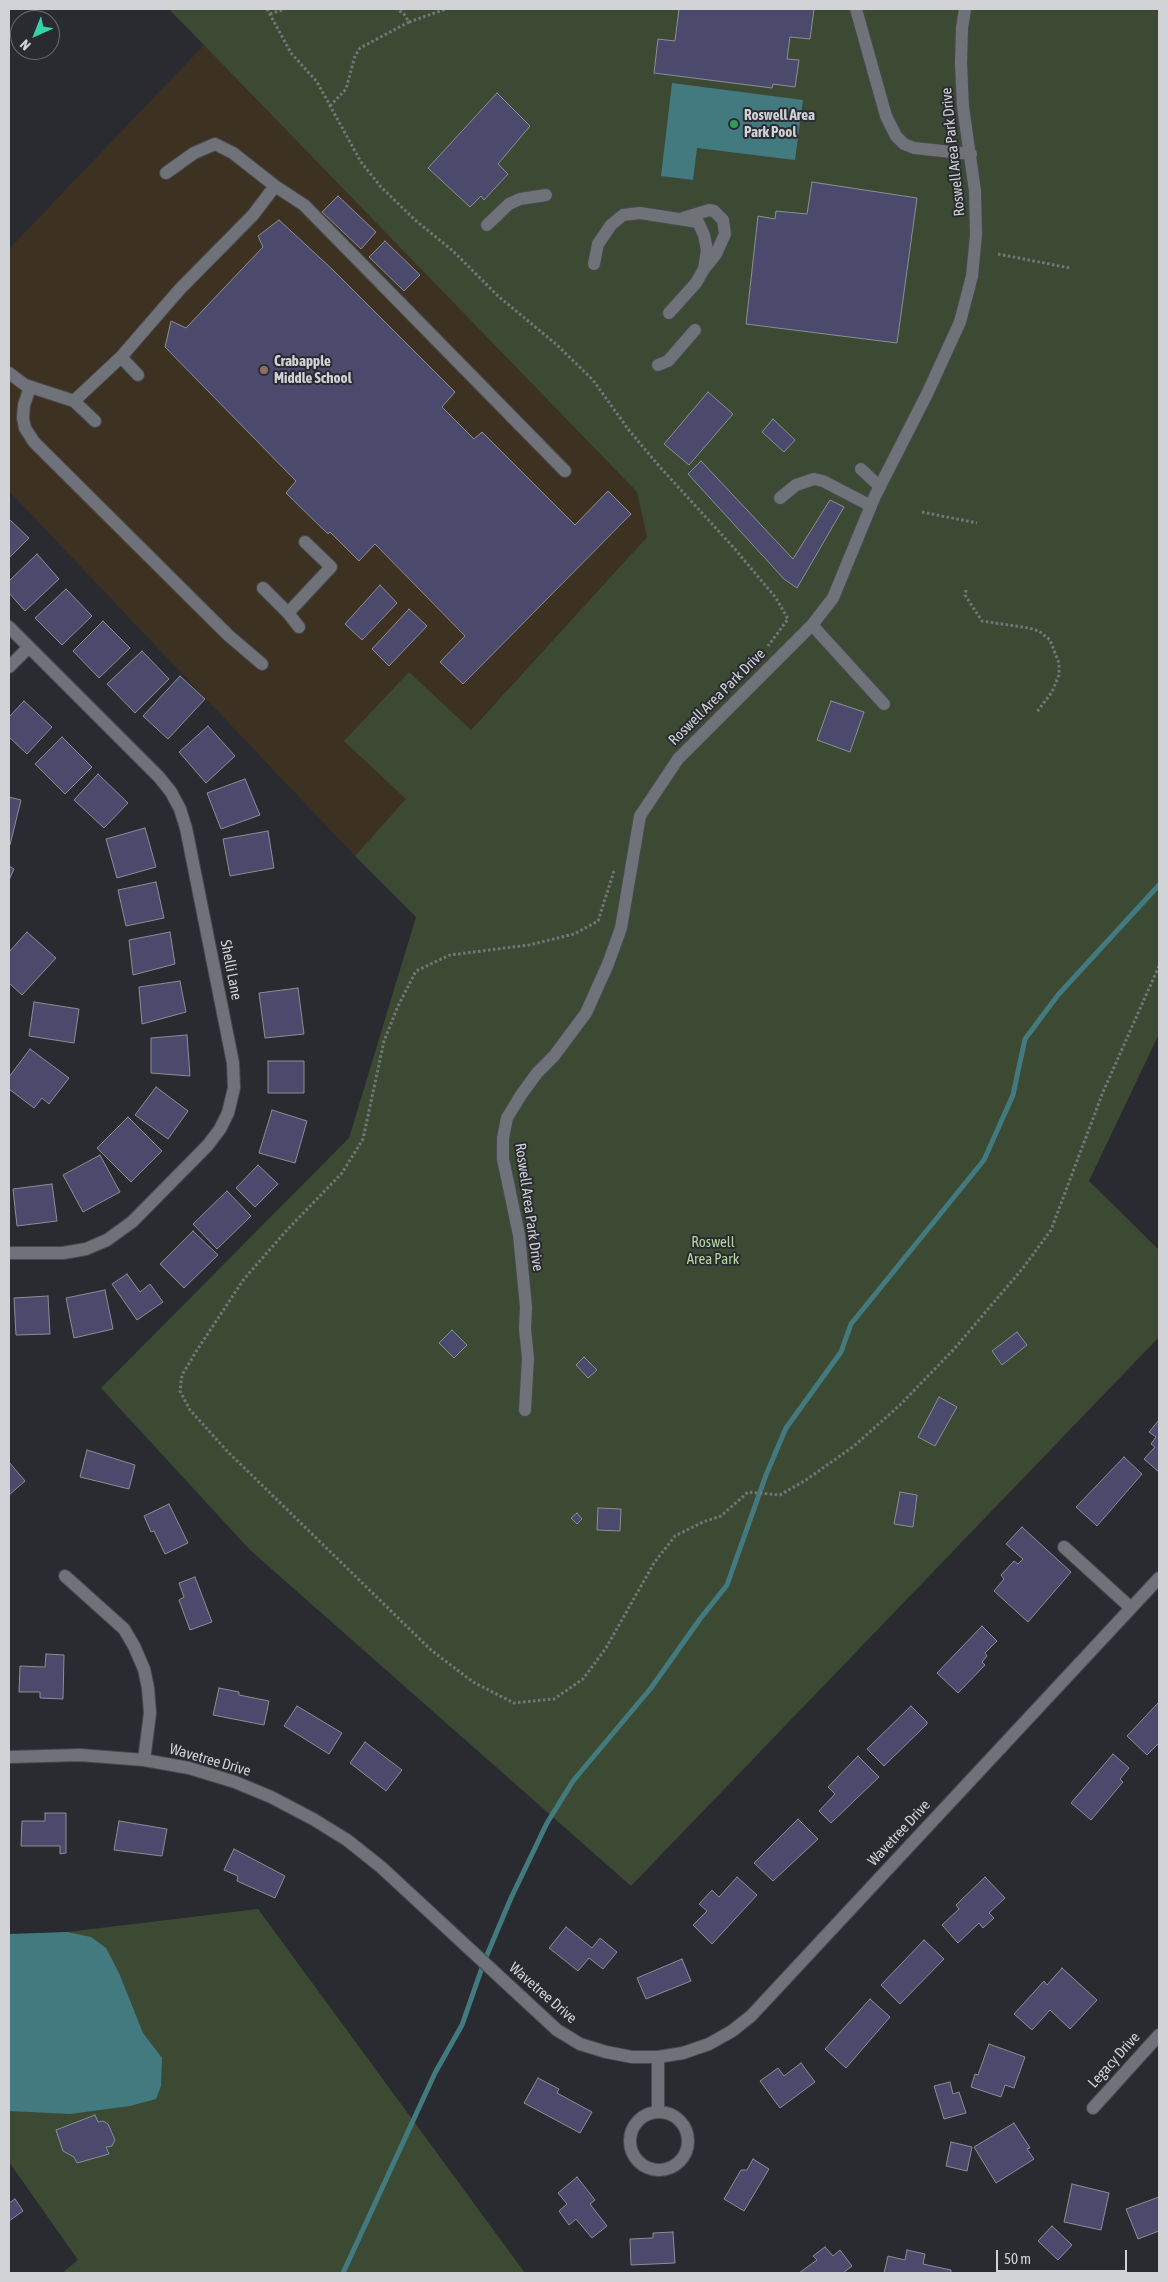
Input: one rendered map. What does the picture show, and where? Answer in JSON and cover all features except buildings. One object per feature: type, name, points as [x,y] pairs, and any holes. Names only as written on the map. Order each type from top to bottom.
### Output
[{"type":"street","points":[[856,9],[886,116],[896,136],[904,144],[914,148],[971,154]]},
{"type":"street","name":"Roswell Area Park Drive","points":[[525,1410],[528,1358],[525,1329],[526,1308],[519,1235],[503,1159],[503,1138],[507,1118],[537,1073],[554,1056],[586,1013],[608,964],[621,928],[640,816],[678,759],[812,625],[833,598],[871,506],[927,394],[960,322],[972,276],[976,235],[975,191],[963,107],[961,63],[965,9]]},
{"type":"street","points":[[166,174],[194,153],[215,144],[233,153],[275,186],[304,205],[565,471]]},
{"type":"street","points":[[74,401],[121,357],[180,289],[253,215],[275,186]]},
{"type":"street","points":[[487,225],[509,204],[520,199],[546,196]]},
{"type":"street","points":[[669,313],[696,283],[716,254],[725,234],[723,220],[714,210],[683,218]]},
{"type":"street","points":[[594,264],[598,244],[619,217],[640,213],[683,218],[698,222],[702,228],[706,250],[704,269]]},
{"type":"street","points":[[658,365],[668,362],[695,330]]},
{"type":"street","points":[[121,357],[138,375]]},
{"type":"street","points":[[9,373],[30,387],[74,401],[94,421]]},
{"type":"street","points":[[30,387],[24,405],[23,418],[25,428],[34,442],[228,635],[262,664]]},
{"type":"street","points":[[861,470],[880,487]]},
{"type":"street","points":[[780,498],[796,485],[814,479],[823,481],[871,506]]},
{"type":"street","points":[[288,613],[331,567],[305,542]]},
{"type":"street","points":[[263,588],[299,627]]},
{"type":"street","points":[[812,625],[884,704]]},
{"type":"street","name":"Shelli Lane","points":[[9,627],[159,777],[171,792],[180,809],[186,828],[231,1053],[234,1088],[228,1112],[212,1140],[132,1222],[107,1240],[86,1249],[63,1253],[9,1253]]},
{"type":"street","points":[[9,668],[29,647]]},
{"type":"street","points":[[1064,1547],[1131,1608]]},
{"type":"street","points":[[65,1576],[124,1629],[144,1669],[150,1713],[144,1760]]},
{"type":"street","name":"Wavetree Drive","points":[[9,1757],[80,1755],[144,1760],[189,1768],[235,1782],[271,1797],[313,1819],[346,1840],[381,1867],[557,2030],[580,2044],[606,2052],[632,2057],[658,2057],[683,2053],[709,2044],[732,2031],[752,2016],[1159,1578]]},
{"type":"street","name":"Legacy Drive","points":[[1093,2108],[1159,2035]]},
{"type":"street","points":[[658,2057],[658,2111]]},
{"type":"street","points":[[658,2111],[676,2117],[688,2135],[688,2146],[682,2160],[675,2166],[659,2170],[644,2166],[635,2158],[631,2149],[630,2136],[634,2127],[641,2119],[658,2111]]},
{"type":"path","points":[[267,9],[291,53],[317,82],[361,162],[381,187],[415,220],[452,250],[498,296],[557,345],[593,380],[628,429],[659,466],[734,548],[776,598],[788,619]]},
{"type":"path","points":[[270,14],[285,9]]},
{"type":"path","points":[[397,9],[404,14],[408,22]]},
{"type":"path","points":[[330,106],[346,89],[355,56],[360,48],[408,22],[446,9]]},
{"type":"path","points":[[998,254],[1070,268]]},
{"type":"path","points":[[922,512],[977,522]]},
{"type":"path","points":[[966,590],[965,595],[982,621],[1039,631],[1050,640],[1058,663],[1059,675],[1052,692],[1036,714]]},
{"type":"path","points":[[598,921],[574,934],[554,940],[450,955],[416,971],[398,1006],[384,1041],[363,1140],[342,1173],[287,1230],[244,1279],[182,1375],[180,1391],[190,1410],[228,1452],[431,1650],[473,1682],[514,1703],[554,1699],[583,1678],[606,1648],[654,1563],[675,1536],[703,1522],[721,1516],[748,1492],[780,1496],[854,1446],[900,1406],[954,1348],[1023,1268],[1051,1230],[1103,1092],[1159,966]]},
{"type":"shaded area","name":"Crabapple Middle School","points":[[204,45],[637,492],[647,537],[355,856],[9,491],[9,249]]},
{"type":"green space","name":"Roswell Area Park","points":[[169,9],[1159,9],[1159,1034],[1089,1181],[1159,1250],[1159,1337],[631,1886],[250,1550],[101,1388],[349,1138],[416,917],[355,856],[406,799],[344,741],[409,672],[471,730],[647,537],[637,492]]},
{"type":"green space","points":[[258,1909],[525,2273],[62,2273],[78,2260],[9,2162],[9,1939]]},
{"type":"water","name":"Roswell Area Park Pool","points":[[672,83],[803,100],[795,160],[697,148],[693,180],[661,176]]},
{"type":"water","points":[[67,1932],[91,1937],[106,1948],[119,1973],[143,2033],[162,2058],[161,2086],[156,2099],[130,2106],[70,2114],[9,2111],[9,1934]]},
{"type":"waterway","points":[[343,2273],[435,2073],[462,2025],[484,1962],[511,1898],[547,1823],[573,1781],[651,1688],[700,1619],[727,1585],[766,1475],[786,1428],[841,1352],[851,1324],[984,1160],[1013,1095],[1025,1039],[1058,995],[1159,885]]},
{"type":"place","name":"Roswell Area Park Pool","points":[[734,124]]},
{"type":"place","name":"Crabapple Middle School","points":[[264,370]]}]
